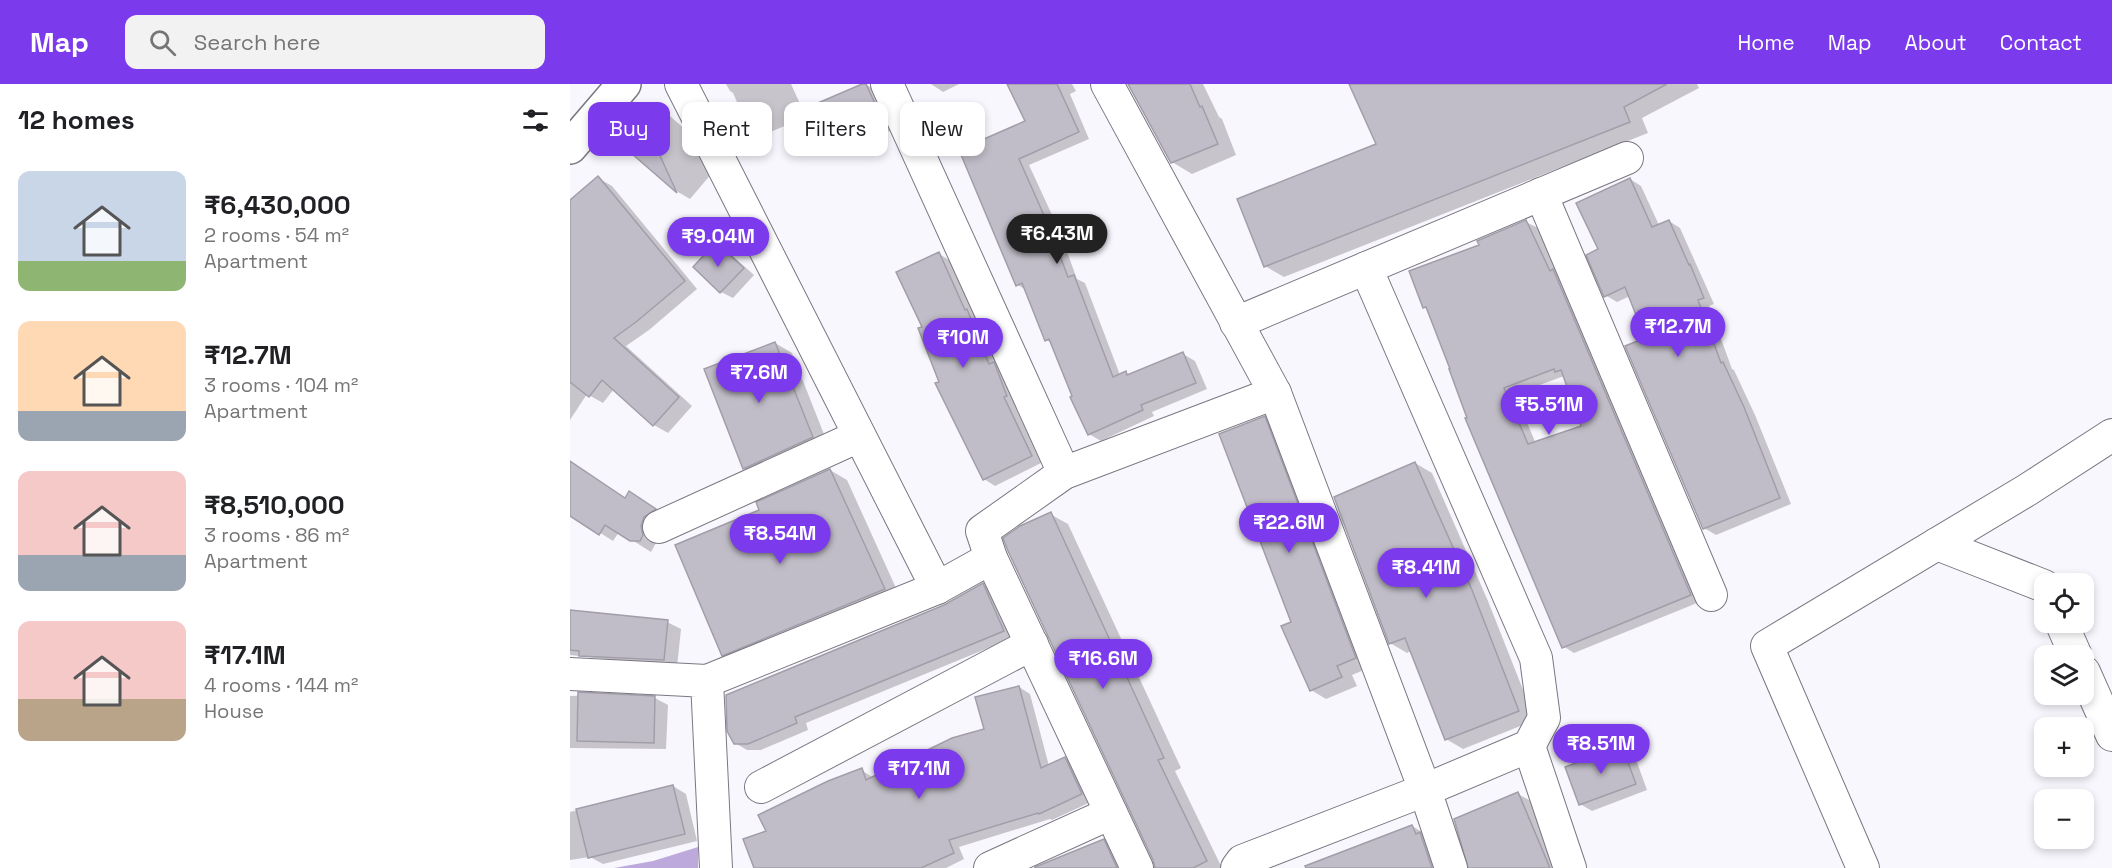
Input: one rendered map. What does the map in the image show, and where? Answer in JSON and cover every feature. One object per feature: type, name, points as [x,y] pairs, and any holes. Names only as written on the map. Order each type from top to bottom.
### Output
[{"type":"main road","points":[[570,147],[624,84]]},
{"type":"street","points":[[681,84],[937,588]]},
{"type":"street","points":[[887,84],[1064,473]]},
{"type":"street","points":[[1107,84],[1275,393],[1425,790],[1451,868]]},
{"type":"street","points":[[1236,323],[1627,158]]},
{"type":"street","points":[[1541,194],[1711,595]]},
{"type":"street","points":[[1237,868],[1242,861],[1425,790],[1529,746],[1544,718],[1536,658],[1366,268]]},
{"type":"street","points":[[1137,868],[991,558],[982,531],[1064,473],[1275,393]]},
{"type":"street","points":[[1863,868],[1767,646],[2112,435]]},
{"type":"street","points":[[659,527],[859,436]]},
{"type":"street","points":[[1937,544],[2034,582]]},
{"type":"street","points":[[570,674],[707,681],[937,588],[991,558]]},
{"type":"street","points":[[761,787],[1032,644]]},
{"type":"street","points":[[707,681],[716,868]]},
{"type":"street","points":[[2094,694],[2112,735]]},
{"type":"street","points":[[1529,746],[1570,868]]},
{"type":"street","points":[[990,868],[1111,813]]},
{"type":"shaded area","points":[[698,847],[698,868],[614,868],[653,861]]},
{"type":"building","points":[[866,84],[874,102],[820,102]]},
{"type":"building","points":[[1007,84],[1057,84],[1079,132],[1019,159],[1068,277],[1074,275],[1113,377],[1126,371],[1127,375],[1183,352],[1196,383],[1141,405],[1143,410],[1088,435],[1070,397],[1072,396],[1049,339],[1045,341],[1022,283],[1016,286],[962,156],[985,156],[985,139],[1025,121]]},
{"type":"building","points":[[1128,84],[1190,84],[1218,144],[1171,163]]},
{"type":"building","points":[[1349,84],[1667,84],[1624,107],[1630,122],[1264,267],[1237,199],[1376,144]]},
{"type":"building","points":[[634,156],[660,156],[677,193]]},
{"type":"building","points":[[598,176],[685,281],[614,338],[679,397],[653,426],[602,380],[589,397],[570,382],[570,200]]},
{"type":"building","points":[[1630,178],[1652,227],[1669,220],[1690,264],[1704,298],[1698,300],[1721,363],[1723,362],[1744,407],[1780,498],[1703,529],[1625,346],[1645,338],[1625,287],[1604,297],[1586,255],[1598,249],[1576,203]]},
{"type":"building","points":[[1526,220],[1550,271],[1553,269],[1691,595],[1562,648],[1465,418],[1467,418],[1450,369],[1409,271],[1479,245],[1477,241]],"holes":[[[1554,369],[1555,372],[1561,370],[1581,426],[1528,444],[1504,388]]]},
{"type":"building","points":[[716,242],[744,268],[720,293],[693,267]]},
{"type":"building","points":[[939,252],[965,310],[967,309],[989,364],[994,362],[1007,396],[1004,397],[1032,456],[983,480],[935,383],[939,382],[918,328],[922,327],[896,272]]},
{"type":"building","points":[[775,342],[813,437],[743,469],[704,369]]},
{"type":"building","points":[[1265,416],[1356,658],[1337,666],[1342,677],[1310,691],[1281,626],[1291,622],[1219,434]]},
{"type":"building","points":[[570,461],[625,498],[629,491],[656,509],[644,517],[641,526],[643,535],[640,541],[630,541],[605,525],[599,535],[570,516]]},
{"type":"building","points":[[1415,462],[1472,590],[1519,711],[1445,740],[1405,638],[1389,644],[1334,497]]},
{"type":"building","points":[[830,469],[885,589],[722,656],[675,545],[759,510],[756,502]]},
{"type":"building","points":[[1051,512],[1164,758],[1158,760],[1207,861],[1193,868],[1155,868],[1008,551],[1003,538],[1020,526]]},
{"type":"building","points":[[983,583],[1004,631],[795,717],[797,723],[748,744],[734,744],[727,731],[726,695],[944,605]]},
{"type":"building","points":[[570,610],[668,620],[664,660],[579,656],[579,651],[570,650]]},
{"type":"building","points":[[1019,686],[1041,768],[1065,757],[1082,794],[1039,814],[949,840],[954,853],[921,868],[754,868],[743,839],[766,831],[758,815],[828,781],[862,768],[866,780],[952,738],[984,729],[975,697]]},
{"type":"building","points":[[578,692],[655,696],[654,743],[577,741]]},
{"type":"building","points":[[1622,746],[1636,784],[1579,805],[1565,767]]},
{"type":"building","points":[[673,785],[685,834],[588,858],[576,809]]},
{"type":"building","points":[[1518,792],[1550,868],[1468,868],[1454,819]]},
{"type":"building","points":[[1412,825],[1416,834],[1420,832],[1432,868],[1306,868],[1305,866]]},
{"type":"building","points":[[1104,839],[1117,868],[1035,868],[1035,867]]}]
